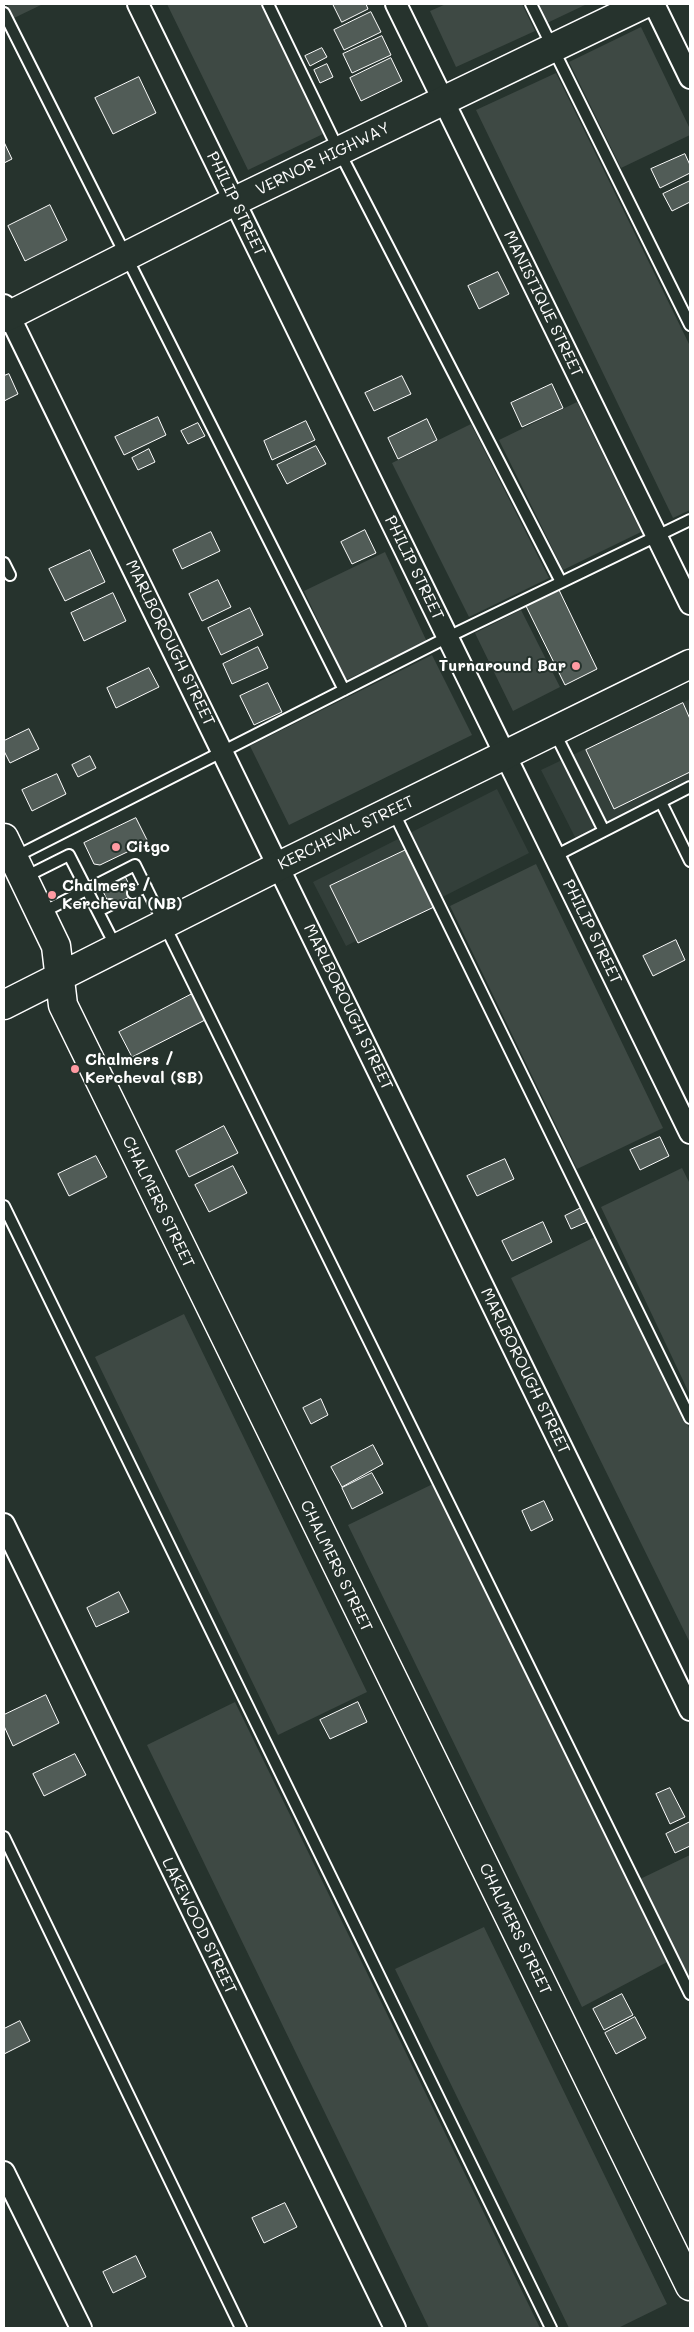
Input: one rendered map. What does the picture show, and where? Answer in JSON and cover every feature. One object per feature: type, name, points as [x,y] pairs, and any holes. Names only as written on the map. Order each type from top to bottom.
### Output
[{"type":"street","name":"PHILIP STREET","points":[[138,4],[690,1133]]},
{"type":"street","name":"MANISTIQUE STREET","points":[[396,4],[690,604]]},
{"type":"street","name":"VERNOR HIGHWAY","points":[[5,312],[125,257],[235,201],[644,4]]},
{"type":"street","points":[[654,4],[690,78]]},
{"type":"street","name":"MARLBOROUGH STREET","points":[[5,312],[279,866],[690,1710]]},
{"type":"street","name":"KERCHEVAL STREET","points":[[4,1005],[279,866],[690,664]]},
{"type":"street","name":"CHALMERS STREET","points":[[11,859],[56,946],[63,1005],[82,1046],[690,2286]]},
{"type":"street","name":"LAKEWOOD STREET","points":[[4,1524],[394,2328]]},
{"type":"street","points":[[4,2172],[81,2328]]},
{"type":"lane","points":[[268,4],[340,151],[561,582]]},
{"type":"lane","points":[[531,4],[690,324]]},
{"type":"lane","points":[[4,13],[344,690]]},
{"type":"lane","points":[[11,859],[448,637],[690,520]]},
{"type":"lane","points":[[4,563],[10,575]]},
{"type":"lane","points":[[553,730],[604,831]]},
{"type":"lane","points":[[555,856],[690,787]]},
{"type":"lane","points":[[661,802],[690,861]]},
{"type":"lane","points":[[392,810],[690,1418]]},
{"type":"lane","points":[[11,859],[69,855],[117,948]]},
{"type":"lane","points":[[40,914],[135,865],[690,1994]]},
{"type":"lane","points":[[133,893],[146,887]]},
{"type":"lane","points":[[98,911],[110,905]]},
{"type":"lane","points":[[4,1206],[551,2328]]},
{"type":"lane","points":[[4,1837],[241,2328]]},
{"type":"shaded area","points":[[7,4],[43,4],[14,18]]},
{"type":"shaded area","points":[[167,4],[262,4],[325,133],[248,170]]},
{"type":"shaded area","points":[[446,4],[522,4],[535,31],[456,67],[430,11]]},
{"type":"shaded area","points":[[538,4],[587,4],[547,23]]},
{"type":"shaded area","points":[[641,27],[690,129],[690,135],[621,168],[569,62]]},
{"type":"shaded area","points":[[556,73],[690,346],[690,510],[673,518],[476,110]]},
{"type":"shaded area","points":[[577,402],[641,532],[563,570],[499,440]]},
{"type":"shaded area","points":[[471,424],[549,578],[469,617],[392,463]]},
{"type":"shaded area","points":[[385,552],[427,642],[346,680],[304,591]]},
{"type":"shaded area","points":[[521,610],[560,687],[513,711],[475,633]]},
{"type":"shaded area","points":[[432,655],[472,735],[289,825],[250,746]]},
{"type":"shaded area","points":[[690,699],[690,788],[578,843],[541,770]]},
{"type":"shaded area","points":[[497,789],[529,853],[346,946],[313,882]]},
{"type":"shaded area","points":[[536,864],[663,1128],[577,1169],[450,906]]},
{"type":"shaded area","points":[[682,1168],[690,1184],[690,1395],[601,1207]]},
{"type":"shaded area","points":[[595,1237],[690,1430],[690,1643],[511,1278]]},
{"type":"shaded area","points":[[184,1314],[367,1692],[278,1735],[95,1357]]},
{"type":"shaded area","points":[[437,1482],[671,1960],[582,2007],[348,1525]]},
{"type":"shaded area","points":[[235,1702],[540,2328],[429,2328],[147,1745]]},
{"type":"shaded area","points":[[690,1855],[690,1985],[638,1880]]},
{"type":"shaded area","points":[[484,1927],[667,2304],[618,2328],[569,2328],[395,1969]]},
{"type":"building","points":[[333,4],[366,4],[368,9],[342,22]]},
{"type":"building","points":[[371,12],[381,32],[344,50],[334,30]]},
{"type":"building","points":[[382,36],[391,55],[352,73],[343,54]]},
{"type":"building","points":[[322,48],[327,57],[310,66],[305,56]]},
{"type":"building","points":[[391,58],[402,81],[361,101],[350,78]]},
{"type":"building","points":[[327,64],[333,77],[320,83],[314,70]]},
{"type":"building","points":[[139,77],[156,113],[113,134],[95,98]]},
{"type":"building","points":[[4,142],[12,159],[4,163]]},
{"type":"building","points":[[685,154],[690,165],[690,173],[660,188],[651,169]]},
{"type":"building","points":[[690,181],[690,202],[672,211],[663,194]]},
{"type":"building","points":[[50,205],[67,240],[25,261],[8,226]]},
{"type":"building","points":[[498,272],[509,294],[479,309],[468,286]]},
{"type":"building","points":[[9,374],[18,394],[4,401],[4,376]]},
{"type":"building","points":[[402,376],[411,394],[374,411],[365,393]]},
{"type":"building","points":[[552,384],[563,408],[522,427],[511,403]]},
{"type":"building","points":[[158,417],[166,435],[124,455],[115,437]]},
{"type":"building","points":[[427,419],[437,440],[398,459],[388,438]]},
{"type":"building","points":[[306,421],[315,440],[272,460],[264,441]]},
{"type":"building","points":[[198,423],[205,436],[188,444],[181,431]]},
{"type":"building","points":[[316,446],[326,464],[287,484],[277,465]]},
{"type":"building","points":[[149,449],[155,462],[138,470],[132,458]]},
{"type":"building","points":[[365,530],[376,553],[352,564],[341,542]]},
{"type":"building","points":[[211,532],[220,551],[182,569],[173,550]]},
{"type":"building","points":[[90,550],[105,582],[65,601],[49,569]]},
{"type":"building","points":[[218,580],[231,607],[202,621],[189,594]]},
{"type":"building","points":[[559,590],[597,669],[565,685],[526,606]]},
{"type":"building","points":[[113,593],[126,621],[84,641],[71,613]]},
{"type":"building","points":[[250,608],[263,635],[221,655],[208,628]]},
{"type":"building","points":[[258,647],[268,668],[232,684],[223,664]]},
{"type":"building","points":[[149,668],[159,687],[116,708],[107,688]]},
{"type":"building","points":[[268,683],[282,712],[254,725],[240,696]]},
{"type":"building","points":[[683,703],[690,719],[690,772],[614,809],[586,750]]},
{"type":"building","points":[[29,729],[39,749],[10,763],[4,751],[4,741]]},
{"type":"building","points":[[90,756],[96,768],[78,777],[72,765]]},
{"type":"building","points":[[57,774],[66,794],[32,811],[22,790]]},
{"type":"building","points":[[136,818],[148,842],[100,865],[94,864],[84,843]]},
{"type":"building","points":[[406,850],[434,907],[358,943],[330,886]]},
{"type":"building","points":[[125,876],[134,895],[110,906],[101,887]]},
{"type":"building","points":[[676,940],[685,960],[653,976],[643,956]]},
{"type":"building","points":[[196,992],[209,1018],[132,1057],[119,1032]]},
{"type":"building","points":[[224,1126],[238,1153],[189,1177],[176,1151]]},
{"type":"building","points":[[660,1137],[669,1156],[640,1170],[630,1150]]},
{"type":"building","points":[[96,1156],[107,1177],[69,1196],[58,1174]]},
{"type":"building","points":[[505,1159],[514,1179],[477,1196],[467,1176]]},
{"type":"building","points":[[233,1166],[247,1193],[209,1212],[195,1185]]},
{"type":"building","points":[[581,1208],[587,1222],[571,1229],[565,1216]]},
{"type":"building","points":[[543,1222],[552,1242],[512,1261],[502,1241]]},
{"type":"building","points":[[321,1399],[328,1415],[311,1424],[303,1408]]},
{"type":"building","points":[[373,1445],[383,1464],[342,1487],[331,1467]]},
{"type":"building","points":[[372,1473],[383,1493],[352,1509],[342,1488]]},
{"type":"building","points":[[544,1501],[553,1520],[531,1531],[522,1511]]},
{"type":"building","points":[[119,1592],[129,1612],[96,1627],[87,1608]]},
{"type":"building","points":[[46,1695],[59,1723],[13,1746],[4,1726],[4,1715]]},
{"type":"building","points":[[358,1702],[367,1722],[330,1739],[320,1720]]},
{"type":"building","points":[[75,1754],[86,1775],[44,1796],[33,1774]]},
{"type":"building","points":[[670,1788],[685,1817],[670,1824],[656,1794]]},
{"type":"building","points":[[690,1822],[690,1846],[675,1853],[666,1834]]},
{"type":"building","points":[[622,1994],[633,2015],[604,2030],[593,2009]]},
{"type":"building","points":[[635,2017],[646,2038],[616,2054],[605,2033]]},
{"type":"building","points":[[20,2021],[30,2041],[4,2054],[4,2029]]},
{"type":"building","points":[[285,2203],[297,2227],[264,2243],[252,2218]]},
{"type":"building","points":[[136,2256],[146,2277],[113,2293],[103,2272]]},
{"type":"place","name":"Turnaround Bar","points":[[576,666]]},
{"type":"place","name":"Citgo","points":[[116,847]]},
{"type":"place","name":"Chalmers / Kercheval (NB)","points":[[52,895]]},
{"type":"place","name":"Chalmers / Kercheval (SB)","points":[[75,1069]]}]
